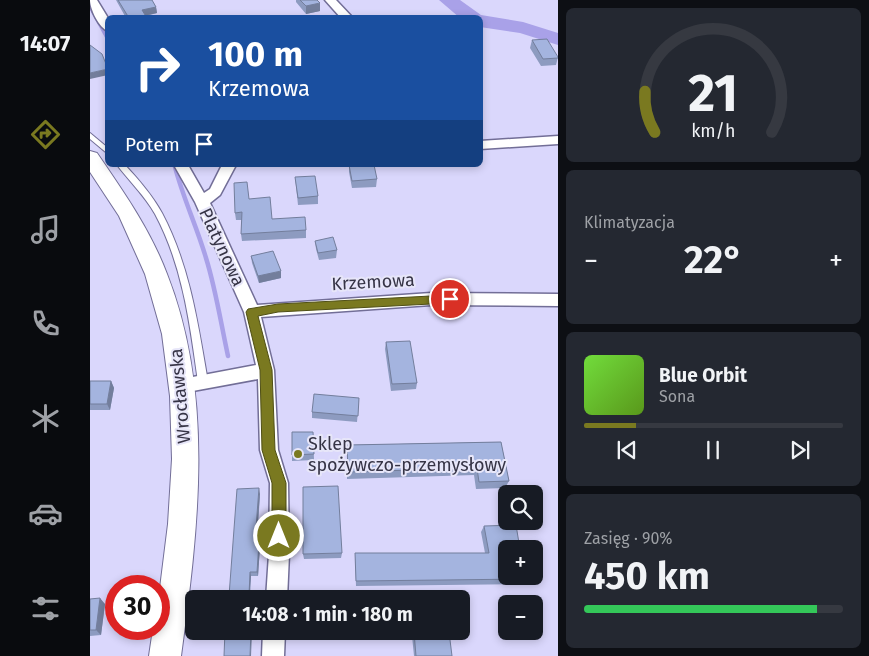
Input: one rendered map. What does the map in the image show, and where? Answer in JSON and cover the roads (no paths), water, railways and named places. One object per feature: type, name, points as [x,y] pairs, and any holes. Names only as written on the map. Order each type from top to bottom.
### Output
[{"type":"main road","name":"Wrocławska","points":[[90,157],[109,181],[131,216],[158,273],[173,329],[193,384],[186,453],[182,536],[165,656]]},
{"type":"street","points":[[92,0],[105,23]]},
{"type":"street","points":[[330,0],[345,15]]},
{"type":"street","points":[[483,145],[558,140]]},
{"type":"street","name":"Platynowa","points":[[182,167],[202,202],[252,312],[266,370],[269,450],[279,483],[279,554],[277,590]]},
{"type":"street","points":[[202,202],[216,192],[228,167]]},
{"type":"street","name":"Krzemowa","points":[[252,312],[278,308],[431,299],[558,300]]},
{"type":"street","points":[[193,384],[266,370]]},
{"type":"street","points":[[272,656],[273,640]]},
{"type":"lane","points":[[90,136],[105,149]]},
{"type":"lane","points":[[122,167],[135,179],[157,209],[180,258],[193,384]]},
{"type":"waterway","points":[[448,0],[469,15]]},
{"type":"waterway","points":[[90,6],[105,34]]},
{"type":"waterway","points":[[483,21],[523,28],[558,39]]},
{"type":"waterway","points":[[175,167],[210,270],[228,356]]},
{"type":"place","name":"Sklep spożywczo-przemysłowy","points":[[298,454]]}]
